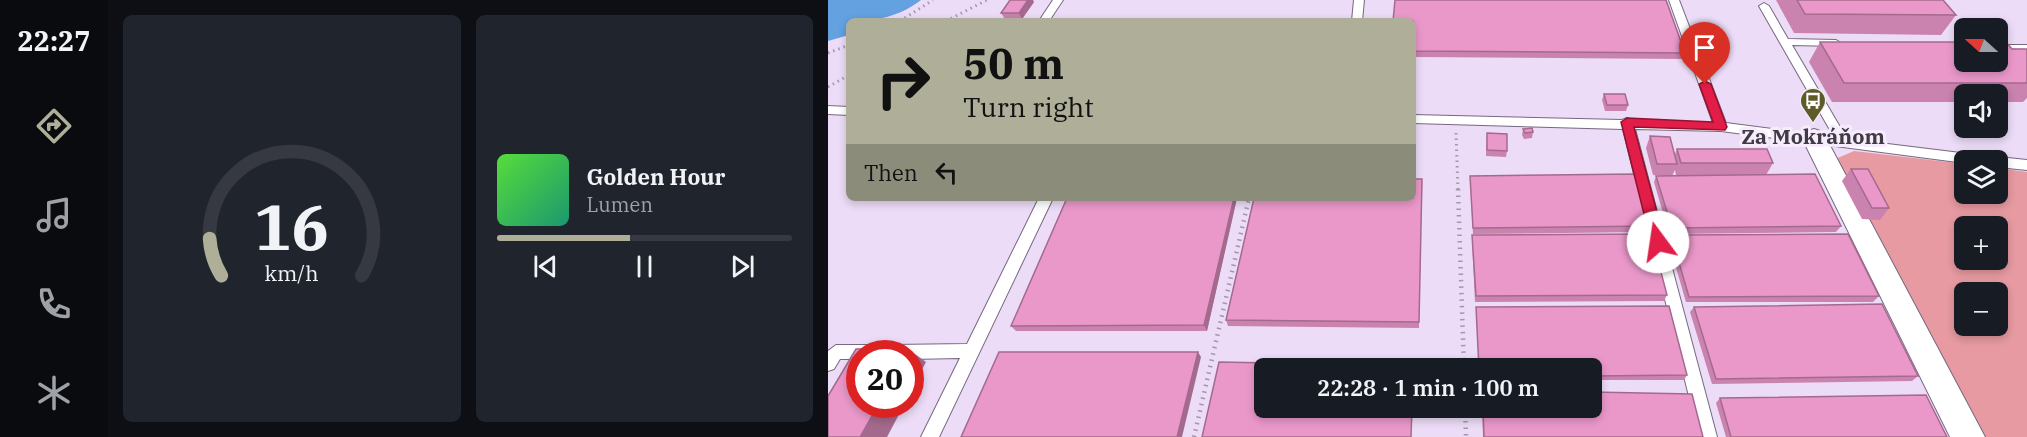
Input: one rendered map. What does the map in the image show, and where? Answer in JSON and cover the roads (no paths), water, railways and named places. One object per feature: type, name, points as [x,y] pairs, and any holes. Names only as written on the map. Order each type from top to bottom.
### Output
[{"type":"street","points":[[1814,138],[1968,437]]},
{"type":"lane","points":[[1046,18],[1058,0]]},
{"type":"lane","points":[[1357,18],[1359,0]]},
{"type":"lane","points":[[1674,0],[1721,127]]},
{"type":"lane","points":[[1764,6],[1844,142]]},
{"type":"lane","points":[[1785,42],[1852,44]]},
{"type":"lane","points":[[2008,48],[2027,48]]},
{"type":"lane","points":[[828,110],[846,111]]},
{"type":"lane","points":[[1416,119],[1627,122],[1721,127],[1954,157]]},
{"type":"lane","points":[[1627,122],[1708,437]]},
{"type":"lane","points":[[2008,163],[2027,165]]},
{"type":"lane","points":[[930,437],[1045,201]]},
{"type":"lane","points":[[828,364],[836,352],[972,351]]},
{"type":"water","points":[[828,0],[921,0],[887,17],[846,18],[846,36],[828,41]]},
{"type":"place","name":"Za Mokráňom","points":[[1813,124]]}]
